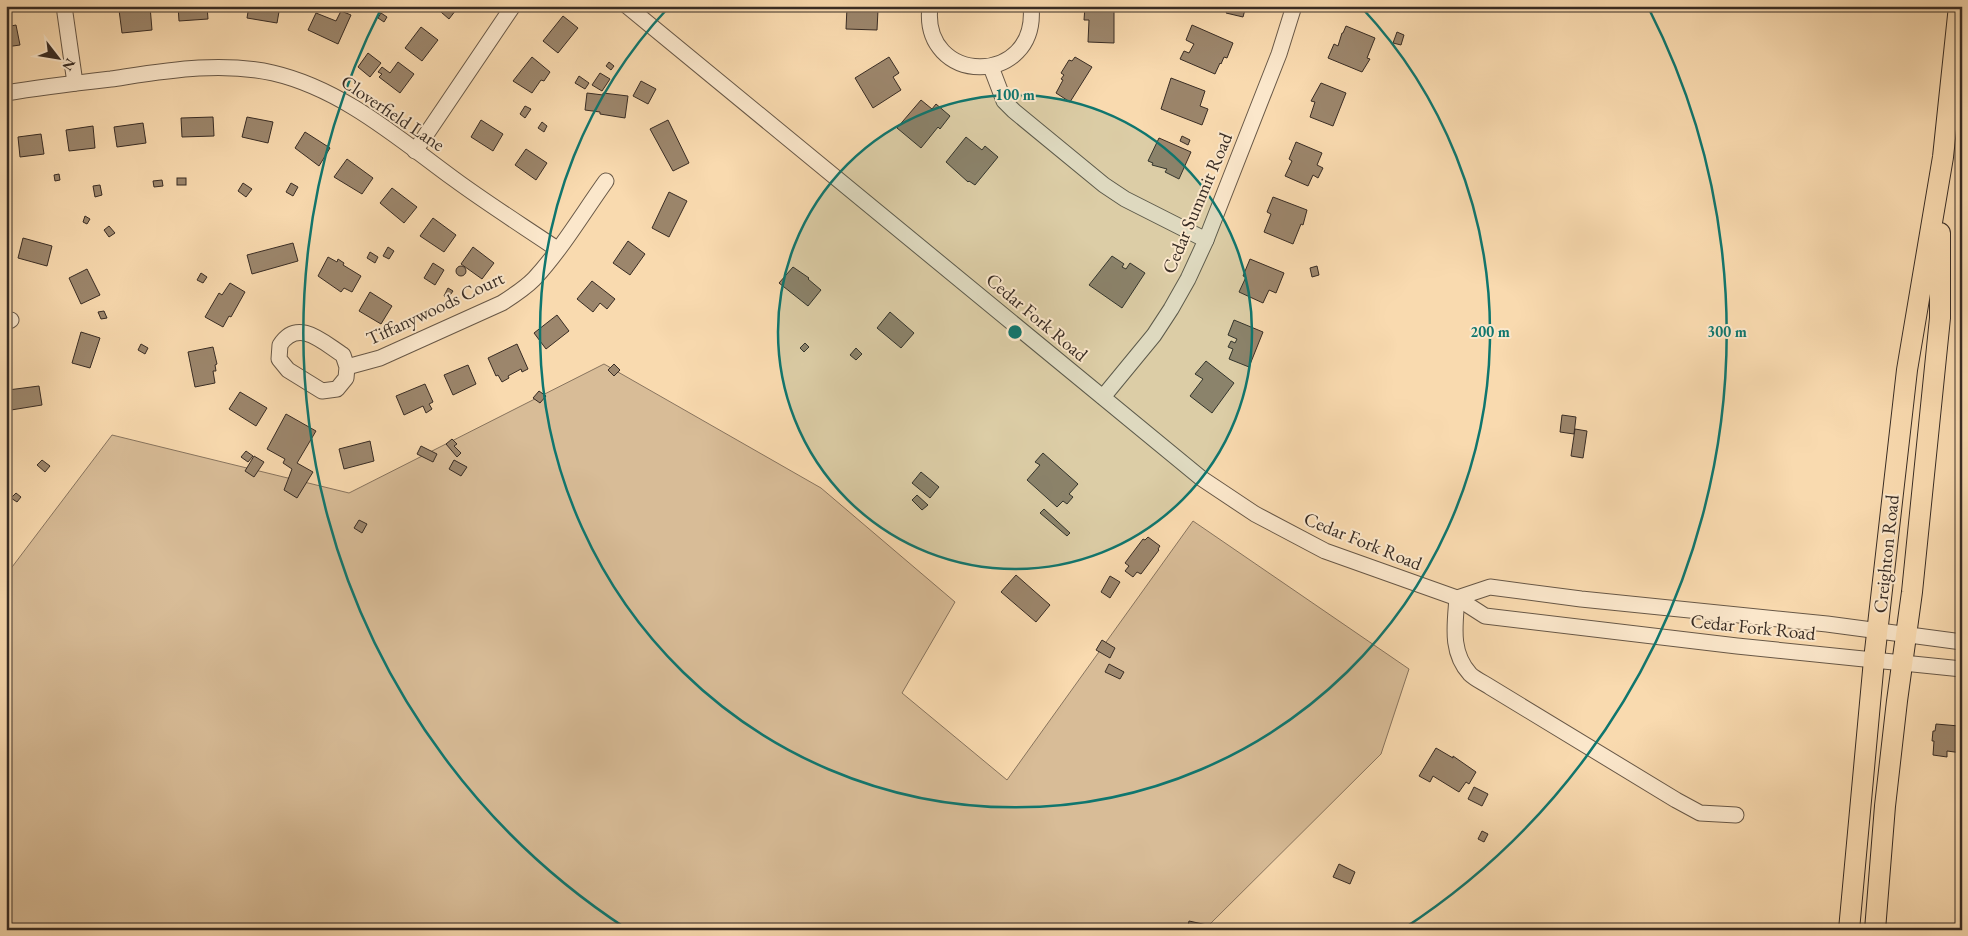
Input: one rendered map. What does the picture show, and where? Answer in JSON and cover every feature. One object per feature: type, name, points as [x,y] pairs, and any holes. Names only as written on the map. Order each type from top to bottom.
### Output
[{"type":"main road","name":"Creighton Road","points":[[1849,930],[1874,660],[1907,370],[1939,180],[1959,6]]},
{"type":"main road","name":"Creighton Road","points":[[1875,930],[1885,806],[1906,636],[1940,318],[1939,180]]},
{"type":"street","points":[[64,6],[75,84]]},
{"type":"street","points":[[415,151],[513,6]]},
{"type":"street","name":"Cedar Fork Road","points":[[627,6],[1201,478],[1242,505],[1325,551],[1457,598],[1485,616],[1962,669]]},
{"type":"street","points":[[930,6],[928,16],[932,33],[940,48],[948,56],[968,66],[991,67],[1012,57],[1026,39],[1031,22],[1031,6]]},
{"type":"street","name":"Cedar Summit Road","points":[[1103,397],[1154,335],[1171,309],[1206,240],[1278,54],[1294,6]]},
{"type":"street","points":[[991,67],[1004,101],[1086,171],[1125,199],[1206,240]]},
{"type":"street","name":"Cloverfield Lane","points":[[6,93],[187,68],[246,68],[299,80],[358,110],[468,189],[557,249]]},
{"type":"street","name":"Tiffanywoods Court","points":[[347,367],[380,358],[502,302],[533,280],[606,181]]},
{"type":"street","points":[[304,332],[343,355],[347,367],[346,378],[337,389],[322,391],[283,365],[278,352],[280,345],[290,334],[304,332]]},
{"type":"street","name":"Cedar Fork Road","points":[[1457,598],[1490,587],[1564,597],[1827,624],[1962,642]]},
{"type":"street","points":[[1457,598],[1454,642],[1458,656],[1470,674],[1700,813],[1736,815]]},
{"type":"shaded area","points":[[604,364],[821,488],[955,602],[902,693],[1007,780],[1193,521],[1409,669],[1381,754],[1204,930],[6,930],[6,575],[112,435],[349,493]]},
{"type":"building","points":[[132,6],[150,6],[152,30],[122,33],[119,10],[132,8]]},
{"type":"building","points":[[178,6],[207,6],[208,19],[179,21]]},
{"type":"building","points":[[249,6],[280,6],[277,23],[247,18]]},
{"type":"building","points":[[434,6],[459,6],[449,19]]},
{"type":"building","points":[[845,6],[884,6],[883,10],[878,10],[877,30],[846,29],[847,7]]},
{"type":"building","points":[[1085,6],[1114,6],[1114,43],[1088,42],[1089,20],[1084,20]]},
{"type":"building","points":[[1216,6],[1246,6],[1243,17],[1216,9]]},
{"type":"building","points":[[1364,6],[1382,6],[1380,11]]},
{"type":"building","points":[[341,11],[351,15],[338,44],[308,30],[316,13],[336,21]]},
{"type":"building","points":[[381,13],[387,17],[384,22],[378,18]]},
{"type":"building","points":[[563,16],[578,28],[558,53],[543,41]]},
{"type":"building","points":[[16,25],[20,45],[6,47],[6,27]]},
{"type":"building","points":[[1192,25],[1233,43],[1227,58],[1224,57],[1215,74],[1180,59],[1184,51],[1189,53],[1194,44],[1186,40]]},
{"type":"building","points":[[1346,26],[1375,38],[1367,58],[1370,59],[1362,72],[1328,58],[1334,44],[1338,46]]},
{"type":"building","points":[[421,27],[438,40],[422,61],[405,48]]},
{"type":"building","points":[[1397,32],[1404,35],[1401,45],[1393,43]]},
{"type":"building","points":[[368,53],[381,63],[370,77],[358,67]]},
{"type":"building","points":[[532,57],[550,72],[544,81],[541,80],[532,93],[513,81]]},
{"type":"building","points":[[889,57],[899,73],[893,77],[901,90],[873,108],[855,78]]},
{"type":"building","points":[[1075,57],[1092,67],[1070,102],[1056,93],[1063,80],[1061,79],[1064,75],[1061,73],[1069,60],[1072,61]]},
{"type":"building","points":[[398,62],[414,74],[400,93],[379,77],[382,74],[378,72],[382,67],[390,73]]},
{"type":"building","points":[[609,62],[614,66],[611,70],[606,66]]},
{"type":"building","points":[[600,73],[610,79],[602,91],[592,85]]},
{"type":"building","points":[[579,76],[589,83],[585,89],[575,83]]},
{"type":"building","points":[[1171,78],[1205,91],[1200,106],[1208,109],[1202,125],[1161,109]]},
{"type":"building","points":[[641,81],[656,89],[648,104],[633,96]]},
{"type":"building","points":[[1321,83],[1346,93],[1333,126],[1310,117],[1315,102],[1311,101]]},
{"type":"building","points":[[587,93],[628,96],[625,118],[585,110]]},
{"type":"building","points":[[921,100],[932,109],[936,104],[950,116],[940,129],[938,127],[921,148],[897,128]]},
{"type":"building","points":[[525,106],[531,109],[525,118],[520,114]]},
{"type":"building","points":[[213,117],[214,136],[182,137],[181,118]]},
{"type":"building","points":[[247,117],[273,122],[268,143],[242,137]]},
{"type":"building","points":[[481,120],[503,134],[493,151],[471,137]]},
{"type":"building","points":[[668,120],[689,163],[673,171],[650,129]]},
{"type":"building","points":[[542,122],[547,126],[544,132],[538,128]]},
{"type":"building","points":[[143,123],[146,143],[117,147],[114,127]]},
{"type":"building","points":[[93,126],[95,148],[69,151],[66,130]]},
{"type":"building","points":[[305,132],[330,148],[319,166],[295,148]]},
{"type":"building","points":[[41,134],[44,154],[20,157],[18,137]]},
{"type":"building","points":[[1182,136],[1190,140],[1188,145],[1180,141]]},
{"type":"building","points":[[966,137],[982,150],[985,146],[998,157],[975,185],[968,182],[946,162]]},
{"type":"building","points":[[1159,138],[1191,152],[1179,179],[1165,172],[1167,169],[1152,165],[1153,163],[1148,161]]},
{"type":"building","points":[[1296,142],[1322,153],[1317,165],[1323,168],[1318,178],[1313,175],[1308,186],[1285,176],[1292,161],[1289,159]]},
{"type":"building","points":[[526,149],[547,163],[536,180],[515,165]]},
{"type":"building","points":[[347,159],[373,178],[362,194],[334,177]]},
{"type":"building","points":[[59,174],[60,180],[55,181],[54,175]]},
{"type":"building","points":[[177,178],[186,178],[186,185],[177,185]]},
{"type":"building","points":[[162,180],[163,186],[154,187],[153,181]]},
{"type":"building","points":[[243,183],[252,189],[246,197],[238,191]]},
{"type":"building","points":[[291,183],[298,187],[293,196],[286,192]]},
{"type":"building","points":[[100,185],[102,195],[95,197],[93,186]]},
{"type":"building","points":[[392,188],[417,207],[404,223],[380,203]]},
{"type":"building","points":[[669,192],[687,201],[669,237],[652,228]]},
{"type":"building","points":[[1273,197],[1307,210],[1303,225],[1301,224],[1293,244],[1264,232],[1271,214],[1267,212]]},
{"type":"building","points":[[85,216],[90,219],[87,224],[83,222]]},
{"type":"building","points":[[433,218],[456,235],[444,252],[420,236]]},
{"type":"building","points":[[109,226],[115,233],[109,237],[104,230]]},
{"type":"building","points":[[23,238],[52,246],[47,266],[18,258]]},
{"type":"building","points":[[628,241],[645,254],[630,275],[613,263]]},
{"type":"building","points":[[293,243],[298,261],[252,274],[247,255]]},
{"type":"building","points":[[388,247],[394,251],[389,259],[383,256]]},
{"type":"building","points":[[473,247],[494,263],[482,279],[461,264]]},
{"type":"building","points":[[370,252],[378,257],[375,263],[367,258]]},
{"type":"building","points":[[1112,256],[1124,264],[1122,267],[1126,269],[1130,263],[1145,273],[1122,308],[1089,285]]},
{"type":"building","points":[[328,257],[337,262],[338,259],[344,263],[343,265],[361,276],[352,292],[344,288],[341,292],[318,276]]},
{"type":"building","points":[[1250,259],[1284,273],[1276,293],[1269,290],[1263,303],[1239,292],[1246,277],[1243,276]]},
{"type":"building","points":[[433,263],[444,270],[435,285],[424,278]]},
{"type":"building","points":[[461,266],[466,271],[461,276],[456,271]]},
{"type":"building","points":[[1317,266],[1319,275],[1312,277],[1310,268]]},
{"type":"building","points":[[793,267],[809,278],[821,290],[808,306],[779,283]]},
{"type":"building","points":[[87,269],[100,295],[81,304],[69,278]]},
{"type":"building","points":[[201,273],[207,277],[203,283],[197,280]]},
{"type":"building","points":[[592,281],[615,299],[607,309],[600,303],[593,312],[577,299]]},
{"type":"building","points":[[230,283],[245,292],[223,327],[205,317],[219,293],[222,295]]},
{"type":"building","points":[[448,288],[453,291],[448,298],[444,296]]},
{"type":"building","points":[[370,292],[392,306],[381,324],[359,311]]},
{"type":"building","points":[[104,311],[107,318],[101,319],[98,312]]},
{"type":"building","points":[[890,312],[914,333],[901,348],[877,328]]},
{"type":"building","points":[[557,315],[569,331],[546,349],[534,333]]},
{"type":"building","points":[[1234,320],[1263,332],[1249,367],[1229,359],[1233,349],[1228,347],[1231,341],[1235,343],[1237,339],[1228,335]]},
{"type":"building","points":[[81,332],[100,338],[90,368],[72,363]]},
{"type":"building","points":[[805,343],[809,347],[804,352],[800,348]]},
{"type":"building","points":[[141,344],[148,348],[145,354],[138,350]]},
{"type":"building","points":[[517,344],[528,369],[522,372],[521,369],[508,376],[509,378],[502,382],[498,375],[496,376],[488,358]]},
{"type":"building","points":[[213,347],[217,364],[215,365],[216,371],[213,371],[215,383],[195,387],[188,352]]},
{"type":"building","points":[[856,348],[862,354],[856,360],[850,355]]},
{"type":"building","points":[[1206,361],[1234,383],[1212,413],[1190,396],[1203,379],[1195,374]]},
{"type":"building","points":[[614,364],[620,370],[614,376],[608,370]]},
{"type":"building","points":[[468,365],[476,384],[453,395],[444,375]]},
{"type":"building","points":[[425,384],[433,402],[429,404],[432,409],[426,413],[423,406],[404,415],[396,396]]},
{"type":"building","points":[[39,386],[42,405],[11,410],[8,390]]},
{"type":"building","points":[[539,391],[546,396],[540,403],[533,398]]},
{"type":"building","points":[[240,392],[267,408],[256,426],[229,409]]},
{"type":"building","points":[[286,414],[316,431],[297,463],[313,472],[297,498],[284,490],[292,469],[283,463],[285,459],[267,449]]},
{"type":"building","points":[[1562,415],[1576,417],[1574,434],[1560,432]]},
{"type":"building","points":[[1575,429],[1587,431],[1583,458],[1571,456]]},
{"type":"building","points":[[452,439],[457,444],[454,446],[461,453],[457,457],[446,444]]},
{"type":"building","points":[[370,441],[374,461],[344,469],[339,449]]},
{"type":"building","points":[[421,446],[437,454],[433,462],[417,454]]},
{"type":"building","points":[[246,451],[253,456],[248,462],[241,457]]},
{"type":"building","points":[[1043,453],[1078,484],[1069,494],[1073,497],[1067,504],[1063,501],[1057,507],[1027,480],[1040,465],[1035,462]]},
{"type":"building","points":[[254,456],[264,462],[254,477],[245,471]]},
{"type":"building","points":[[42,460],[50,466],[45,472],[37,465]]},
{"type":"building","points":[[454,460],[467,467],[461,476],[449,469]]},
{"type":"building","points":[[921,472],[939,487],[930,498],[912,483]]},
{"type":"building","points":[[16,493],[21,497],[17,502],[11,498]]},
{"type":"building","points":[[917,495],[928,505],[922,510],[912,500]]},
{"type":"building","points":[[1044,509],[1070,533],[1067,536],[1040,513]]},
{"type":"building","points":[[359,520],[367,524],[362,533],[354,528]]},
{"type":"building","points":[[1148,537],[1160,546],[1159,550],[1141,574],[1137,572],[1133,577],[1125,571],[1129,566],[1125,563],[1143,539],[1145,540]]},
{"type":"building","points":[[1016,575],[1050,605],[1036,622],[1001,592]]},
{"type":"building","points":[[1110,576],[1120,582],[1110,598],[1101,592]]},
{"type":"building","points":[[1102,640],[1115,648],[1110,658],[1096,650]]},
{"type":"building","points":[[1109,664],[1124,672],[1120,679],[1105,672]]},
{"type":"building","points":[[1936,724],[1959,726],[1957,743],[1962,744],[1962,753],[1947,751],[1947,757],[1933,755],[1934,741],[1932,741]]},
{"type":"building","points":[[1436,748],[1453,758],[1453,756],[1476,772],[1469,784],[1466,782],[1459,792],[1433,776],[1430,782],[1419,776]]},
{"type":"building","points":[[1474,787],[1488,794],[1482,806],[1468,799]]},
{"type":"building","points":[[1482,831],[1488,834],[1484,842],[1478,839]]},
{"type":"building","points":[[1339,864],[1355,872],[1350,884],[1333,877]]},
{"type":"building","points":[[1189,921],[1230,930],[1187,930]]}]
